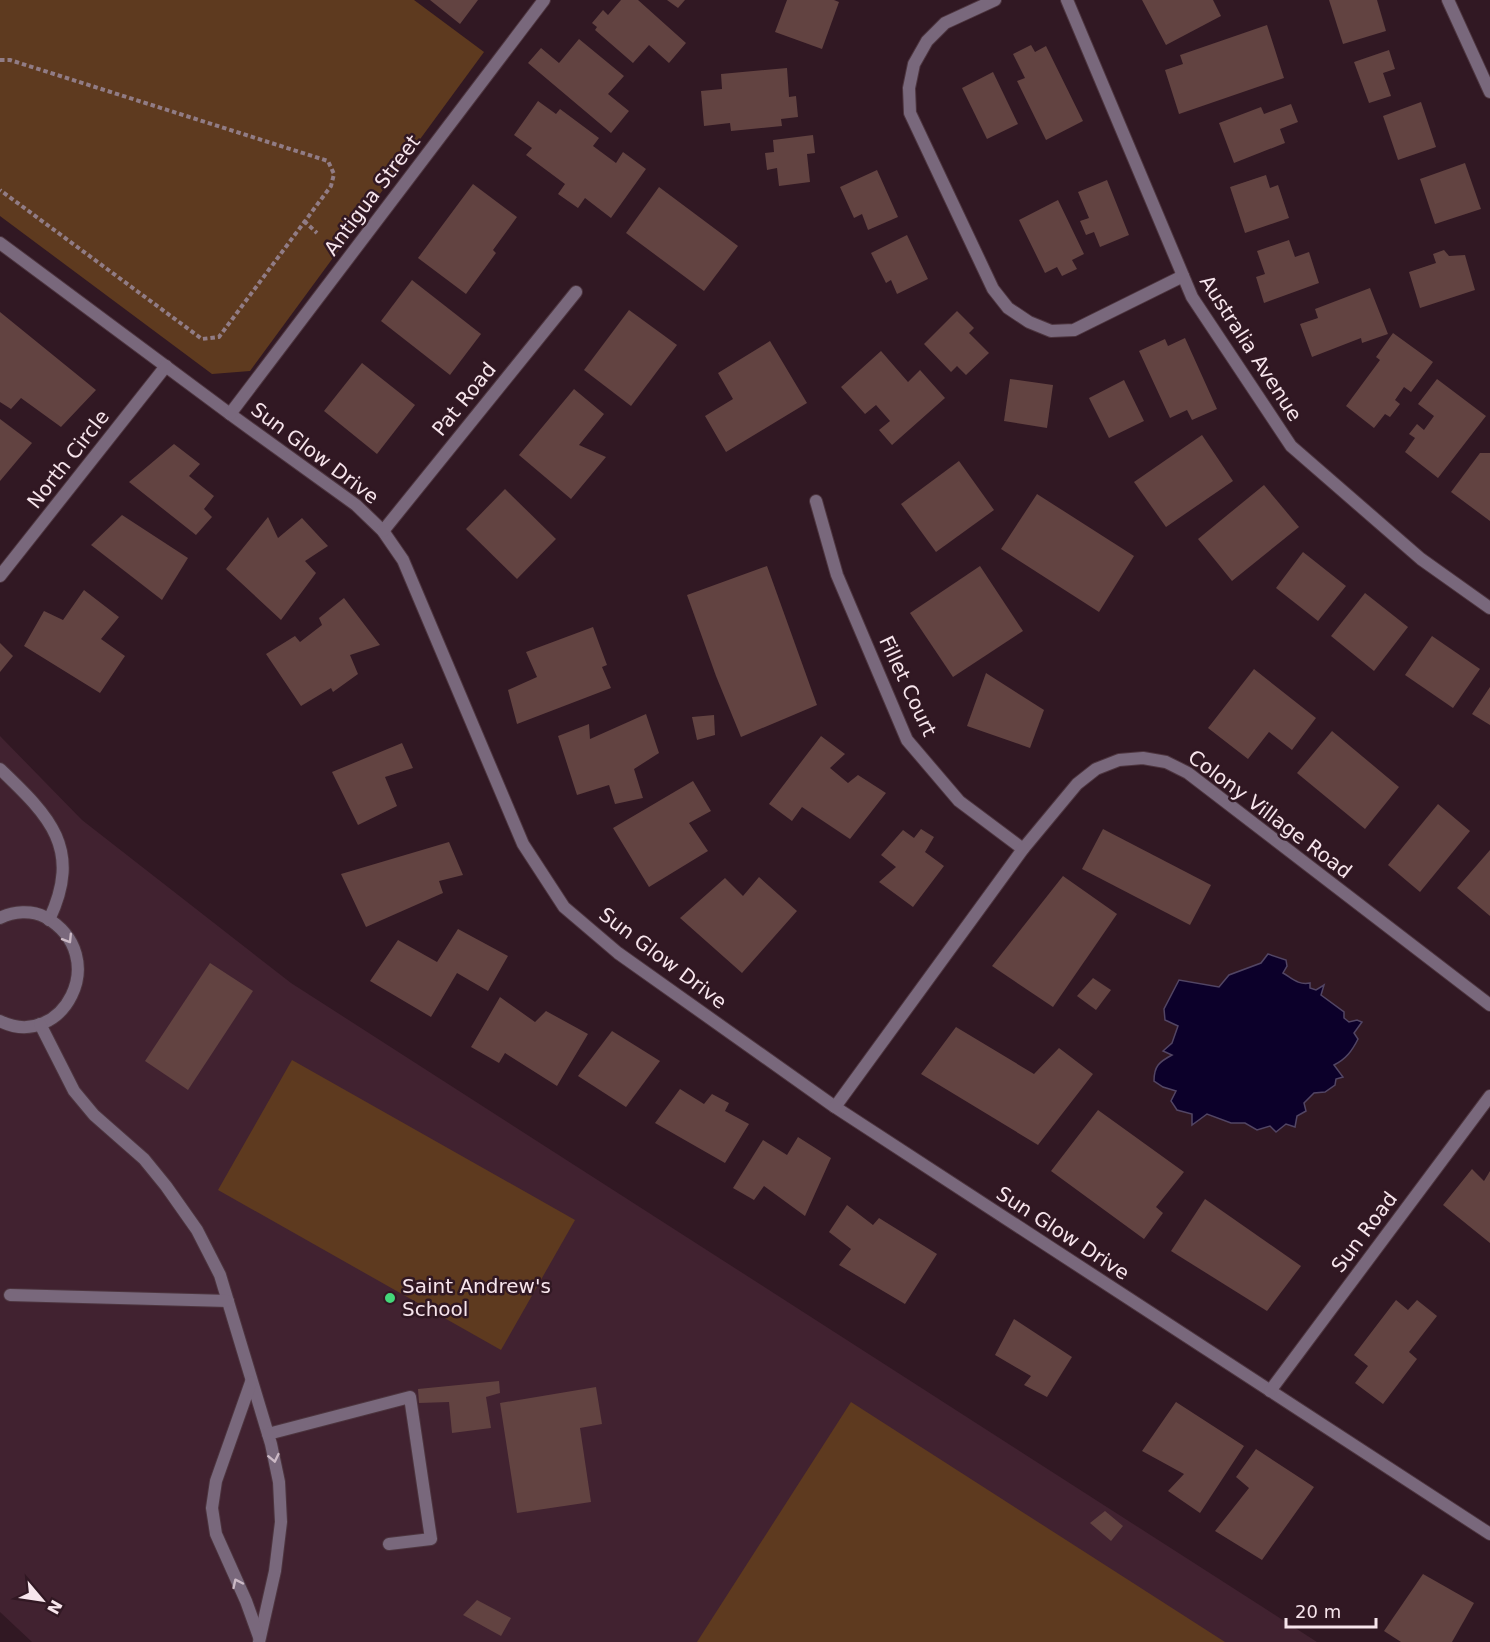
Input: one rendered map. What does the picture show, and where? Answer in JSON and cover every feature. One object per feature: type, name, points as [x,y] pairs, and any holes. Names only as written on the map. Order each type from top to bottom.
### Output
[{"type":"street","name":"Antigua Street","points":[[230,414],[544,0]]},
{"type":"street","points":[[995,0],[945,23],[927,41],[914,64],[909,88],[910,113],[993,290],[1008,308],[1029,322],[1051,331],[1074,330],[1183,276]]},
{"type":"street","name":"Australia Avenue","points":[[1067,0],[1192,297],[1291,446],[1421,559],[1490,608]]},
{"type":"street","points":[[1448,0],[1490,92]]},
{"type":"street","name":"Sun Glow Drive","points":[[0,243],[356,505],[383,531],[403,560],[524,844],[564,907],[618,952],[835,1107],[1490,1534]]},
{"type":"street","name":"Pat Road","points":[[383,531],[576,292]]},
{"type":"street","name":"North Circle","points":[[0,576],[166,366]]},
{"type":"street","name":"Fillet Court","points":[[816,501],[837,576],[907,740],[959,801],[1023,849]]},
{"type":"street","name":"Colony Village Road","points":[[835,1107],[1023,849],[1077,784],[1096,769],[1119,760],[1143,758],[1166,762],[1188,773],[1490,1005]]},
{"type":"street","points":[[0,769],[33,801],[56,832],[62,881],[49,920]]},
{"type":"street","points":[[0,918],[23,912],[40,915],[56,923],[68,936],[76,952],[79,969],[76,987],[68,1003],[56,1015],[40,1024],[22,1026],[0,1021]]},
{"type":"street","points":[[40,1024],[74,1091],[94,1115],[144,1160],[166,1186],[197,1230],[220,1275],[268,1434],[279,1482],[281,1522],[275,1571],[259,1640]]},
{"type":"street","name":"Sun Road","points":[[1270,1391],[1490,1096]]},
{"type":"street","points":[[10,1295],[228,1301]]},
{"type":"street","points":[[251,1382],[216,1481],[212,1508],[216,1534],[246,1601],[259,1640]]},
{"type":"street","points":[[268,1434],[410,1397],[431,1539],[389,1544]]},
{"type":"path","points":[[0,60],[10,60],[328,161],[334,174],[331,186],[219,338],[202,339],[0,190]]},
{"type":"path","points":[[304,221],[317,233]]},
{"type":"shaded area","points":[[0,0],[414,0],[484,52],[250,371],[212,374],[0,216]]},
{"type":"shaded area","name":"Saint Andrew's School","points":[[0,736],[82,820],[291,983],[1317,1642],[32,1642],[0,1612]]},
{"type":"shaded area","points":[[1268,954],[1286,960],[1287,966],[1283,973],[1296,981],[1310,983],[1310,988],[1316,990],[1324,985],[1321,995],[1344,1012],[1344,1018],[1349,1022],[1357,1020],[1362,1022],[1354,1033],[1358,1039],[1353,1047],[1334,1065],[1343,1077],[1336,1079],[1335,1085],[1325,1092],[1314,1093],[1304,1103],[1306,1111],[1297,1116],[1295,1127],[1286,1124],[1276,1132],[1270,1126],[1257,1130],[1245,1123],[1231,1123],[1207,1114],[1192,1125],[1192,1114],[1177,1110],[1171,1101],[1176,1091],[1154,1081],[1158,1065],[1172,1055],[1163,1051],[1172,1043],[1178,1026],[1165,1020],[1164,1009],[1179,980],[1219,987],[1229,975],[1261,963]]},
{"type":"shaded area","points":[[292,1060],[575,1220],[501,1350],[218,1190]]},
{"type":"shaded area","points":[[851,1402],[1225,1642],[697,1642]]},
{"type":"building","points":[[430,0],[478,0],[460,24]]},
{"type":"building","points":[[621,0],[638,0],[686,43],[669,63],[649,45],[633,63],[595,30],[597,27],[592,23],[603,10],[608,15]]},
{"type":"building","points":[[667,0],[685,0],[678,8]]},
{"type":"building","points":[[787,0],[834,0],[839,2],[822,49],[775,32]]},
{"type":"building","points":[[1142,0],[1213,0],[1221,16],[1166,45]]},
{"type":"building","points":[[1329,0],[1377,0],[1386,31],[1343,44]]},
{"type":"building","points":[[1267,25],[1284,78],[1179,114],[1165,70],[1183,64],[1180,55]]},
{"type":"building","points":[[579,39],[624,76],[608,94],[629,111],[611,133],[528,63],[541,48],[559,63]]},
{"type":"building","points":[[1031,45],[1035,52],[1046,46],[1083,121],[1046,140],[1017,81],[1025,78],[1013,54]]},
{"type":"building","points":[[1389,50],[1395,69],[1383,73],[1391,96],[1369,103],[1354,62]]},
{"type":"building","points":[[787,68],[789,97],[796,96],[798,117],[781,119],[782,126],[731,131],[730,123],[704,126],[701,91],[722,89],[721,74]]},
{"type":"building","points":[[993,72],[1018,124],[987,139],[962,88]]},
{"type":"building","points":[[538,101],[556,114],[560,109],[599,138],[593,146],[616,163],[623,152],[646,169],[611,218],[585,198],[578,208],[558,194],[565,184],[526,155],[532,148],[514,135]]},
{"type":"building","points":[[1421,102],[1436,147],[1398,160],[1383,116]]},
{"type":"building","points":[[1291,104],[1298,122],[1280,129],[1285,143],[1234,163],[1219,123],[1261,107],[1264,114]]},
{"type":"building","points":[[813,135],[815,153],[807,154],[810,182],[779,186],[777,168],[767,170],[765,153],[774,152],[773,140]]},
{"type":"building","points":[[1465,163],[1481,209],[1435,224],[1420,179]]},
{"type":"building","points":[[877,170],[898,217],[868,230],[862,214],[854,218],[840,187]]},
{"type":"building","points":[[1266,175],[1270,188],[1278,185],[1289,218],[1245,233],[1230,187]]},
{"type":"building","points":[[1107,180],[1129,235],[1100,247],[1094,232],[1086,235],[1080,221],[1089,218],[1078,192]]},
{"type":"building","points":[[473,184],[517,217],[493,250],[496,253],[466,294],[418,258]]},
{"type":"building","points":[[659,187],[738,246],[704,291],[626,233]]},
{"type":"building","points":[[1058,200],[1084,254],[1072,260],[1077,269],[1062,276],[1057,267],[1045,273],[1019,220]]},
{"type":"building","points":[[907,235],[928,279],[897,294],[891,280],[886,283],[871,253]]},
{"type":"building","points":[[1289,240],[1295,257],[1309,252],[1319,283],[1264,303],[1256,277],[1265,274],[1257,251]]},
{"type":"building","points":[[1444,250],[1449,256],[1465,255],[1475,290],[1420,308],[1409,272],[1436,263],[1433,254]]},
{"type":"building","points":[[412,280],[481,334],[450,375],[381,321]]},
{"type":"building","points":[[1370,288],[1388,334],[1362,343],[1361,338],[1312,357],[1300,324],[1318,318],[1315,309]]},
{"type":"building","points":[[629,310],[677,345],[631,406],[584,370]]},
{"type":"building","points":[[957,311],[974,328],[969,333],[989,353],[966,375],[957,366],[951,372],[924,344]]},
{"type":"building","points":[[0,312],[96,390],[61,427],[21,398],[11,409],[0,402]]},
{"type":"building","points":[[1393,333],[1433,362],[1411,392],[1404,387],[1395,400],[1400,404],[1390,417],[1385,414],[1374,428],[1346,406],[1380,360],[1376,357]]},
{"type":"building","points":[[1185,338],[1217,409],[1192,420],[1187,410],[1170,418],[1139,351],[1165,339],[1168,346]]},
{"type":"building","points":[[770,341],[807,403],[726,452],[705,416],[733,399],[718,373]]},
{"type":"building","points":[[881,351],[908,382],[920,370],[945,398],[892,445],[879,430],[890,421],[876,405],[865,414],[841,387]]},
{"type":"building","points":[[362,363],[415,405],[377,454],[324,411]]},
{"type":"building","points":[[1010,379],[1053,385],[1047,428],[1004,421]]},
{"type":"building","points":[[1437,379],[1486,416],[1438,478],[1405,452],[1415,438],[1409,434],[1417,424],[1424,430],[1434,416],[1418,404]]},
{"type":"building","points":[[1124,380],[1144,421],[1109,438],[1089,398]]},
{"type":"building","points":[[574,389],[604,414],[579,445],[606,457],[571,499],[519,455]]},
{"type":"building","points":[[0,419],[32,443],[0,481]]},
{"type":"building","points":[[1202,435],[1233,481],[1166,527],[1134,482]]},
{"type":"building","points":[[174,444],[200,464],[189,476],[214,496],[204,509],[212,517],[196,535],[129,482]]},
{"type":"building","points":[[1480,453],[1490,453],[1490,521],[1451,492]]},
{"type":"building","points":[[959,461],[994,510],[936,552],[901,504]]},
{"type":"building","points":[[1264,485],[1299,527],[1232,581],[1198,539]]},
{"type":"building","points":[[505,489],[556,539],[517,579],[466,529]]},
{"type":"building","points":[[1037,494],[1134,556],[1099,612],[1001,549]]},
{"type":"building","points":[[122,515],[188,558],[162,600],[91,545]]},
{"type":"building","points":[[268,517],[278,538],[302,518],[328,546],[305,561],[316,573],[281,620],[226,569]]},
{"type":"building","points":[[1303,552],[1346,586],[1318,621],[1276,588]]},
{"type":"building","points":[[767,566],[817,705],[741,737],[687,595]]},
{"type":"building","points":[[980,566],[1023,631],[953,677],[910,613]]},
{"type":"building","points":[[84,590],[119,617],[101,639],[125,656],[100,693],[24,646],[44,611],[63,620]]},
{"type":"building","points":[[1365,593],[1408,627],[1374,671],[1331,636]]},
{"type":"building","points":[[344,598],[380,645],[350,655],[358,674],[333,692],[331,688],[301,706],[266,654],[295,636],[300,642],[322,625],[319,618]]},
{"type":"building","points":[[593,627],[607,665],[602,667],[611,688],[517,724],[508,690],[537,677],[526,652]]},
{"type":"building","points":[[1432,636],[1480,669],[1453,708],[1405,675]]},
{"type":"building","points":[[0,643],[13,656],[0,672]]},
{"type":"building","points":[[1254,669],[1316,718],[1292,750],[1269,732],[1248,759],[1208,728]]},
{"type":"building","points":[[986,673],[1044,710],[1030,748],[967,726]]},
{"type":"building","points":[[1490,687],[1490,725],[1472,714]]},
{"type":"building","points":[[646,714],[659,753],[634,769],[643,798],[615,804],[609,785],[577,795],[558,736],[589,724],[590,739]]},
{"type":"building","points":[[714,715],[715,735],[697,740],[692,717]]},
{"type":"building","points":[[1332,731],[1399,787],[1365,829],[1297,773]]},
{"type":"building","points":[[821,736],[845,754],[830,768],[848,783],[858,775],[886,793],[850,839],[802,807],[792,821],[769,804]]},
{"type":"building","points":[[402,743],[413,768],[385,777],[397,806],[358,825],[332,772]]},
{"type":"building","points":[[693,781],[711,811],[689,823],[708,851],[649,887],[613,828]]},
{"type":"building","points":[[1438,804],[1470,831],[1420,892],[1388,865]]},
{"type":"building","points":[[921,829],[934,837],[925,852],[944,866],[913,907],[879,882],[896,867],[881,855],[903,830],[914,838]]},
{"type":"building","points":[[1103,829],[1211,885],[1190,925],[1082,869]]},
{"type":"building","points":[[449,842],[463,875],[439,881],[443,893],[366,927],[341,874]]},
{"type":"building","points":[[1490,850],[1490,916],[1457,888]]},
{"type":"building","points":[[1063,876],[1117,914],[1053,1007],[992,966]]},
{"type":"building","points":[[759,877],[797,911],[742,973],[680,918],[725,878],[743,896]]},
{"type":"building","points":[[458,929],[508,956],[488,991],[457,973],[431,1017],[370,981],[398,940],[437,962]]},
{"type":"building","points":[[210,963],[253,991],[188,1090],[145,1061]]},
{"type":"building","points":[[1093,978],[1111,990],[1096,1010],[1077,996]]},
{"type":"building","points":[[500,997],[535,1022],[546,1011],[588,1034],[557,1086],[505,1053],[499,1063],[471,1047]]},
{"type":"building","points":[[956,1027],[1034,1074],[1059,1048],[1093,1074],[1038,1145],[921,1074]]},
{"type":"building","points":[[612,1031],[660,1061],[626,1107],[578,1076]]},
{"type":"building","points":[[680,1089],[704,1104],[712,1094],[729,1103],[725,1111],[749,1124],[725,1163],[655,1123]]},
{"type":"building","points":[[1098,1110],[1184,1172],[1156,1207],[1163,1213],[1144,1239],[1051,1171]]},
{"type":"building","points":[[798,1137],[831,1158],[805,1216],[764,1186],[754,1200],[733,1188],[763,1140],[787,1155]]},
{"type":"building","points":[[1472,1169],[1484,1181],[1490,1171],[1490,1243],[1443,1205]]},
{"type":"building","points":[[1205,1199],[1301,1266],[1267,1311],[1171,1251]]},
{"type":"building","points":[[847,1205],[873,1225],[879,1218],[937,1254],[905,1304],[839,1265],[851,1249],[829,1232]]},
{"type":"building","points":[[1396,1300],[1408,1310],[1417,1300],[1437,1316],[1409,1352],[1417,1359],[1383,1404],[1355,1383],[1368,1366],[1354,1355]]},
{"type":"building","points":[[1014,1319],[1072,1357],[1047,1397],[1024,1385],[1031,1376],[995,1355]]},
{"type":"building","points":[[499,1381],[500,1393],[486,1397],[491,1428],[452,1433],[449,1402],[419,1403],[418,1389]]},
{"type":"building","points":[[596,1387],[602,1424],[580,1428],[591,1502],[517,1513],[500,1403]]},
{"type":"building","points":[[1176,1402],[1244,1446],[1200,1513],[1168,1491],[1184,1474],[1142,1451]]},
{"type":"building","points":[[1256,1449],[1314,1487],[1262,1560],[1215,1531],[1249,1488],[1236,1477]]},
{"type":"building","points":[[1105,1511],[1123,1526],[1111,1541],[1090,1523]]},
{"type":"building","points":[[1423,1574],[1474,1603],[1452,1642],[1401,1642],[1384,1631]]},
{"type":"building","points":[[477,1600],[511,1618],[501,1636],[463,1615]]},
{"type":"place","name":"Saint Andrew's School","points":[[390,1298]]}]
